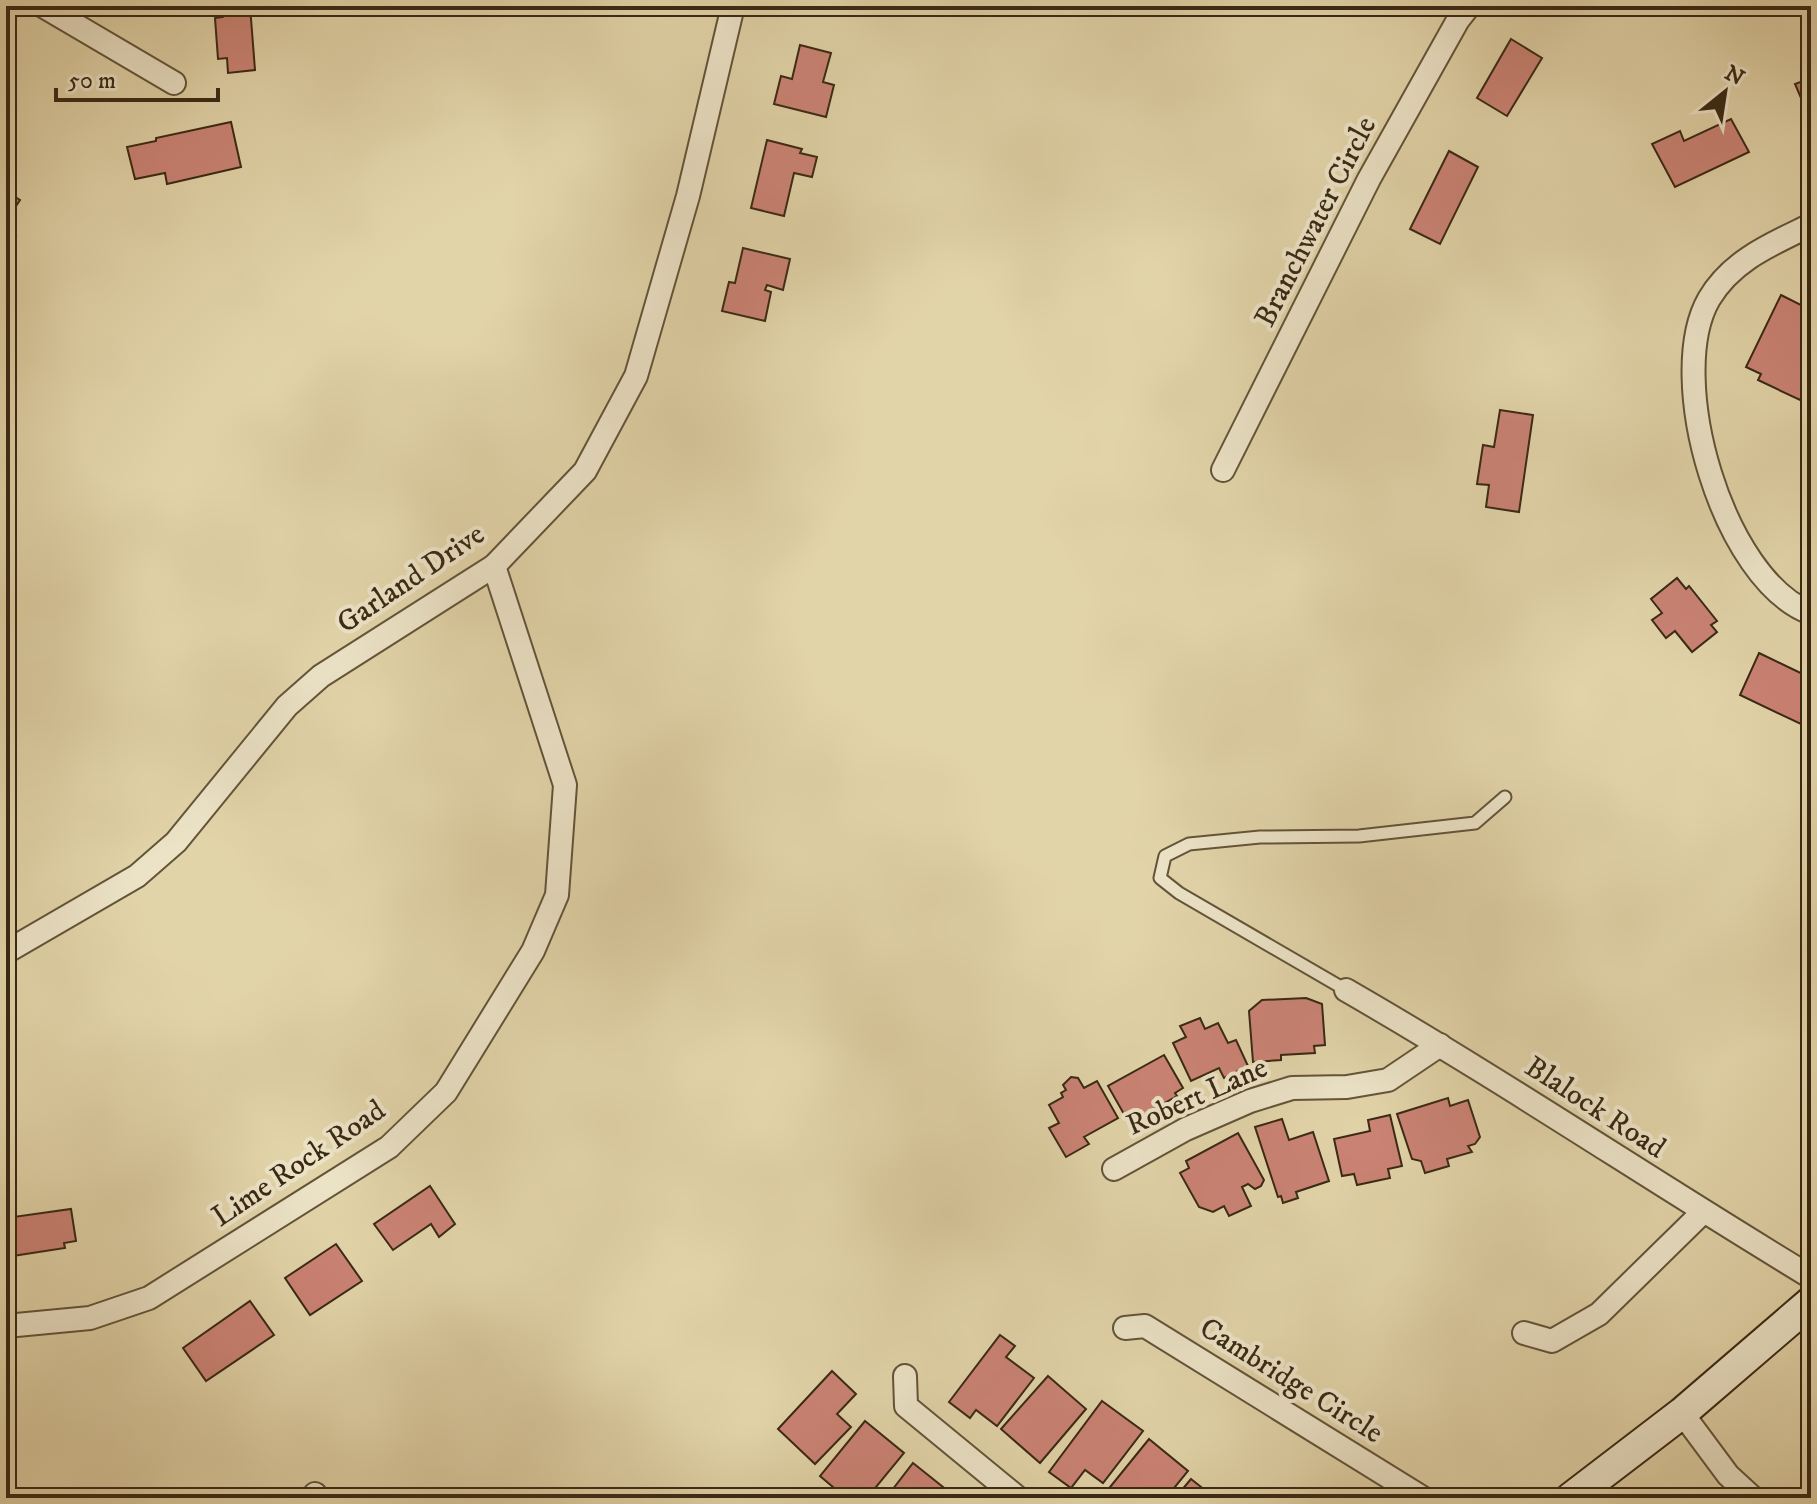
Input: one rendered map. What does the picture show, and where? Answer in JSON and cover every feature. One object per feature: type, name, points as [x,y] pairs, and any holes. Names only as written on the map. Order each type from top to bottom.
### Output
[{"type":"main road","points":[[1571,1498],[1682,1413],[1811,1302]]},
{"type":"street","points":[[43,6],[174,83]]},
{"type":"street","name":"Garland Drive","points":[[6,952],[137,876],[176,842],[287,706],[321,676],[494,566],[585,471],[636,376],[686,201],[733,6]]},
{"type":"street","name":"Branchwater Circle","points":[[1223,470],[1369,179],[1458,20],[1469,6]]},
{"type":"street","points":[[1811,225],[1744,258],[1709,299],[1696,332],[1691,380],[1711,482],[1747,556],[1772,587],[1811,613]]},
{"type":"street","name":"Lime Rock Road","points":[[6,1326],[90,1318],[149,1298],[389,1147],[446,1092],[533,951],[557,895],[565,785],[494,566]]},
{"type":"street","name":"Blalock Road","points":[[1346,990],[1440,1045],[1811,1277]]},
{"type":"street","name":"Robert Lane","points":[[1114,1169],[1186,1129],[1250,1101],[1292,1088],[1347,1087],[1388,1080],[1440,1045]]},
{"type":"street","points":[[1524,1333],[1552,1341],[1599,1314],[1703,1212]]},
{"type":"street","name":"Cambridge Circle","points":[[1125,1328],[1145,1326],[1423,1498]]},
{"type":"street","points":[[905,1376],[906,1406],[1018,1498]]},
{"type":"street","points":[[1682,1413],[1728,1475],[1753,1498]]},
{"type":"lane","points":[[1346,990],[1179,893],[1160,878],[1165,856],[1189,844],[1260,837],[1359,836],[1475,823],[1505,797]]},
{"type":"building","points":[[222,6],[250,6],[255,70],[228,73],[227,58],[218,59],[215,18],[223,17]]},
{"type":"building","points":[[1511,39],[1542,58],[1507,116],[1477,98]]},
{"type":"building","points":[[800,45],[831,53],[823,82],[834,85],[826,117],[774,104],[781,76],[792,79]]},
{"type":"building","points":[[1811,78],[1811,121],[1795,84]]},
{"type":"building","points":[[1731,119],[1749,152],[1675,187],[1652,144],[1680,131],[1684,141]]},
{"type":"building","points":[[231,122],[241,167],[167,184],[165,173],[135,179],[127,147]]},
{"type":"building","points":[[767,140],[802,149],[800,153],[817,157],[812,177],[794,173],[784,216],[751,208]]},
{"type":"building","points":[[1449,151],[1478,167],[1440,244],[1410,229]]},
{"type":"building","points":[[6,191],[20,200],[6,221]]},
{"type":"building","points":[[6,230],[16,236],[6,252]]},
{"type":"building","points":[[743,248],[790,259],[783,290],[767,285],[765,290],[771,292],[765,321],[722,311],[729,282],[735,283]]},
{"type":"building","points":[[1781,295],[1811,310],[1811,378],[1800,400],[1758,380],[1761,374],[1746,367]]},
{"type":"building","points":[[1500,410],[1533,415],[1519,512],[1486,507],[1489,485],[1477,484],[1483,445],[1494,447]]},
{"type":"building","points":[[1811,480],[1811,529],[1802,524]]},
{"type":"building","points":[[1677,578],[1686,589],[1689,586],[1717,621],[1711,625],[1717,632],[1692,652],[1675,631],[1666,638],[1652,620],[1662,613],[1651,599]]},
{"type":"building","points":[[1759,653],[1811,678],[1811,707],[1803,725],[1740,695]]},
{"type":"building","points":[[1306,998],[1322,1004],[1325,1045],[1314,1046],[1315,1053],[1281,1055],[1281,1060],[1253,1062],[1249,1011],[1262,1000]]},
{"type":"building","points":[[1200,1018],[1205,1029],[1218,1023],[1228,1043],[1236,1040],[1248,1066],[1224,1078],[1219,1068],[1191,1081],[1173,1043],[1186,1037],[1180,1026]]},
{"type":"building","points":[[1164,1055],[1183,1088],[1175,1093],[1177,1096],[1129,1123],[1108,1086]]},
{"type":"building","points":[[1071,1077],[1078,1078],[1084,1088],[1097,1081],[1118,1118],[1084,1137],[1089,1144],[1066,1157],[1049,1128],[1059,1123],[1049,1105],[1063,1097],[1061,1093],[1066,1090],[1063,1085]]},
{"type":"building","points":[[1448,1098],[1450,1106],[1468,1100],[1480,1137],[1475,1144],[1468,1146],[1472,1152],[1447,1159],[1449,1166],[1425,1173],[1421,1161],[1412,1159],[1397,1114]]},
{"type":"building","points":[[1390,1115],[1402,1166],[1388,1169],[1390,1178],[1357,1185],[1354,1174],[1342,1176],[1334,1139],[1370,1131],[1368,1120]]},
{"type":"building","points":[[1282,1119],[1289,1140],[1313,1132],[1329,1181],[1296,1192],[1298,1198],[1283,1203],[1281,1196],[1278,1197],[1255,1127]]},
{"type":"building","points":[[1238,1133],[1264,1180],[1255,1189],[1248,1184],[1242,1187],[1251,1206],[1229,1216],[1224,1206],[1213,1212],[1199,1207],[1180,1173],[1189,1168],[1186,1161]]},
{"type":"building","points":[[430,1186],[455,1224],[439,1237],[431,1224],[393,1250],[374,1224]]},
{"type":"building","points":[[71,1209],[76,1241],[64,1243],[65,1248],[6,1257],[6,1218]]},
{"type":"building","points":[[336,1244],[362,1281],[310,1315],[285,1278]]},
{"type":"building","points":[[250,1301],[274,1335],[206,1381],[183,1348]]},
{"type":"building","points":[[1000,1335],[1015,1346],[1006,1357],[1034,1378],[997,1426],[976,1410],[970,1418],[949,1402]]},
{"type":"building","points":[[832,1371],[856,1394],[837,1414],[851,1427],[815,1464],[778,1429]]},
{"type":"building","points":[[1048,1376],[1086,1409],[1040,1463],[1001,1429]]},
{"type":"building","points":[[1102,1401],[1143,1431],[1103,1483],[1085,1470],[1071,1488],[1049,1472]]},
{"type":"building","points":[[865,1421],[904,1453],[867,1498],[846,1498],[820,1476]]},
{"type":"building","points":[[1149,1439],[1188,1471],[1166,1498],[1102,1497]]},
{"type":"building","points":[[913,1463],[953,1495],[951,1498],[886,1498]]},
{"type":"building","points":[[1191,1479],[1215,1498],[1175,1498]]}]
